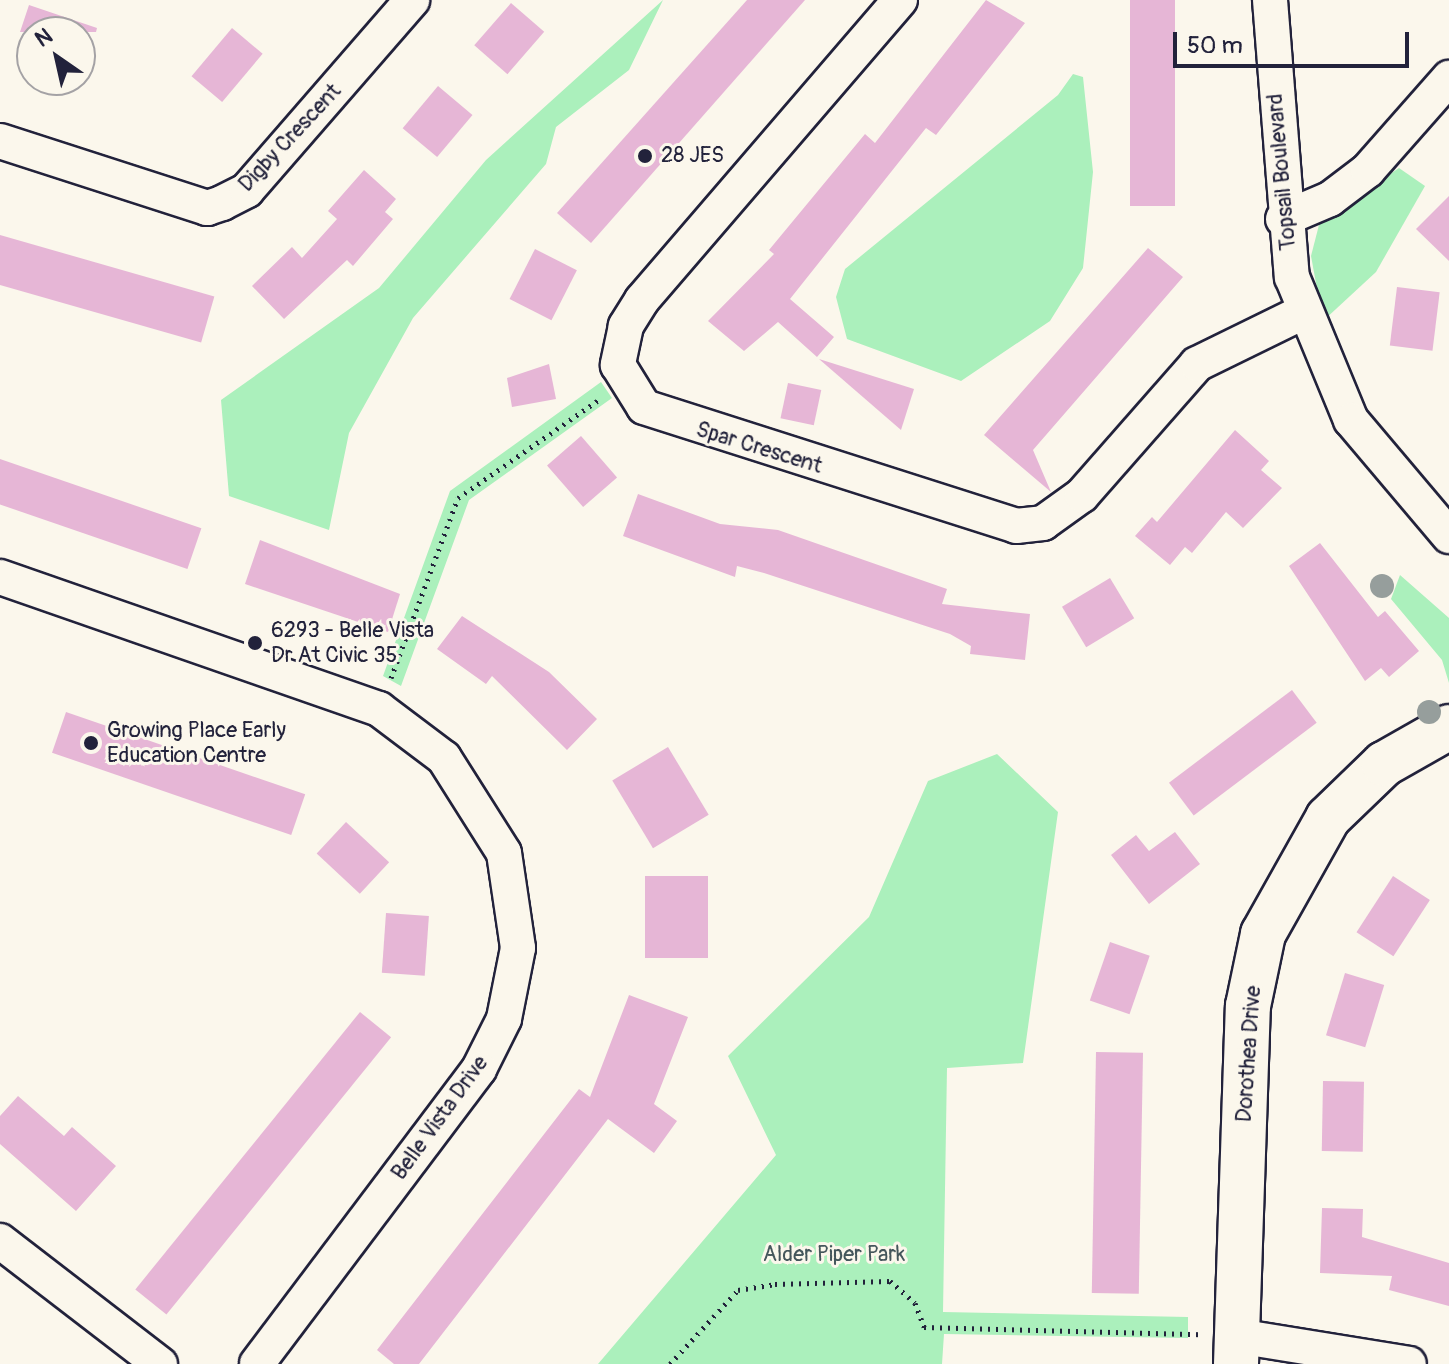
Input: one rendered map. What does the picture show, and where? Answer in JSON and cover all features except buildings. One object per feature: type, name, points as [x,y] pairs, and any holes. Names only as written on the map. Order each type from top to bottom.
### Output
[{"type":"street","name":"Digby Crescent","points":[[0,141],[207,208],[222,203],[247,190],[412,0]]},
{"type":"street","points":[[625,381],[620,346],[642,300],[900,0]]},
{"type":"street","name":"Topsail Boulevard","points":[[1270,0],[1283,219],[1305,311],[1351,420],[1449,536]]},
{"type":"street","points":[[1283,219],[1330,199],[1368,170],[1449,78]]},
{"type":"street","name":"Spar Crescent","points":[[625,381],[644,407],[670,421],[1016,526],[1043,523],[1082,495],[1197,364],[1305,311]]},
{"type":"street","name":"Belle Vista Drive","points":[[0,577],[379,709],[444,758],[504,853],[518,948],[513,984],[479,1069],[257,1364]]},
{"type":"street","name":"Dorothea Drive","points":[[1237,1350],[1248,1006],[1263,934],[1328,818],[1384,764],[1449,727]]},
{"type":"street","points":[[0,1241],[160,1364]]},
{"type":"street","points":[[1237,1350],[1409,1364]]},
{"type":"path","points":[[379,709],[458,498],[625,381]]},
{"type":"path","points":[[670,1364],[738,1290],[775,1284],[890,1281],[915,1303],[924,1327],[1237,1350]]},
{"type":"green space","points":[[663,0],[629,70],[556,127],[546,164],[413,318],[349,433],[329,530],[229,496],[221,400],[379,288],[486,160]]},
{"type":"green space","points":[[1073,74],[1083,77],[1093,172],[1083,268],[1050,321],[961,381],[847,339],[836,297],[845,269],[1058,95]]},
{"type":"green space","points":[[1399,168],[1425,186],[1376,272],[1323,321],[1311,256],[1320,221]]},
{"type":"green space","points":[[601,382],[612,398],[469,500],[401,686],[383,676],[450,491]]},
{"type":"green space","points":[[1400,575],[1449,618],[1449,683],[1442,660],[1391,599]]},
{"type":"green space","name":"Alder Piper Park","points":[[997,754],[1058,812],[1023,1063],[947,1068],[943,1312],[1188,1317],[1188,1338],[944,1334],[942,1364],[598,1364],[776,1155],[728,1056],[869,917],[928,781]]},
{"type":"place","name":"28 JES","points":[[645,156]]},
{"type":"place","name":"6293 - Belle Vista Dr At Civic 35","points":[[255,643]]},
{"type":"place","name":"Growing Place Early Education Centre","points":[[91,743]]}]
